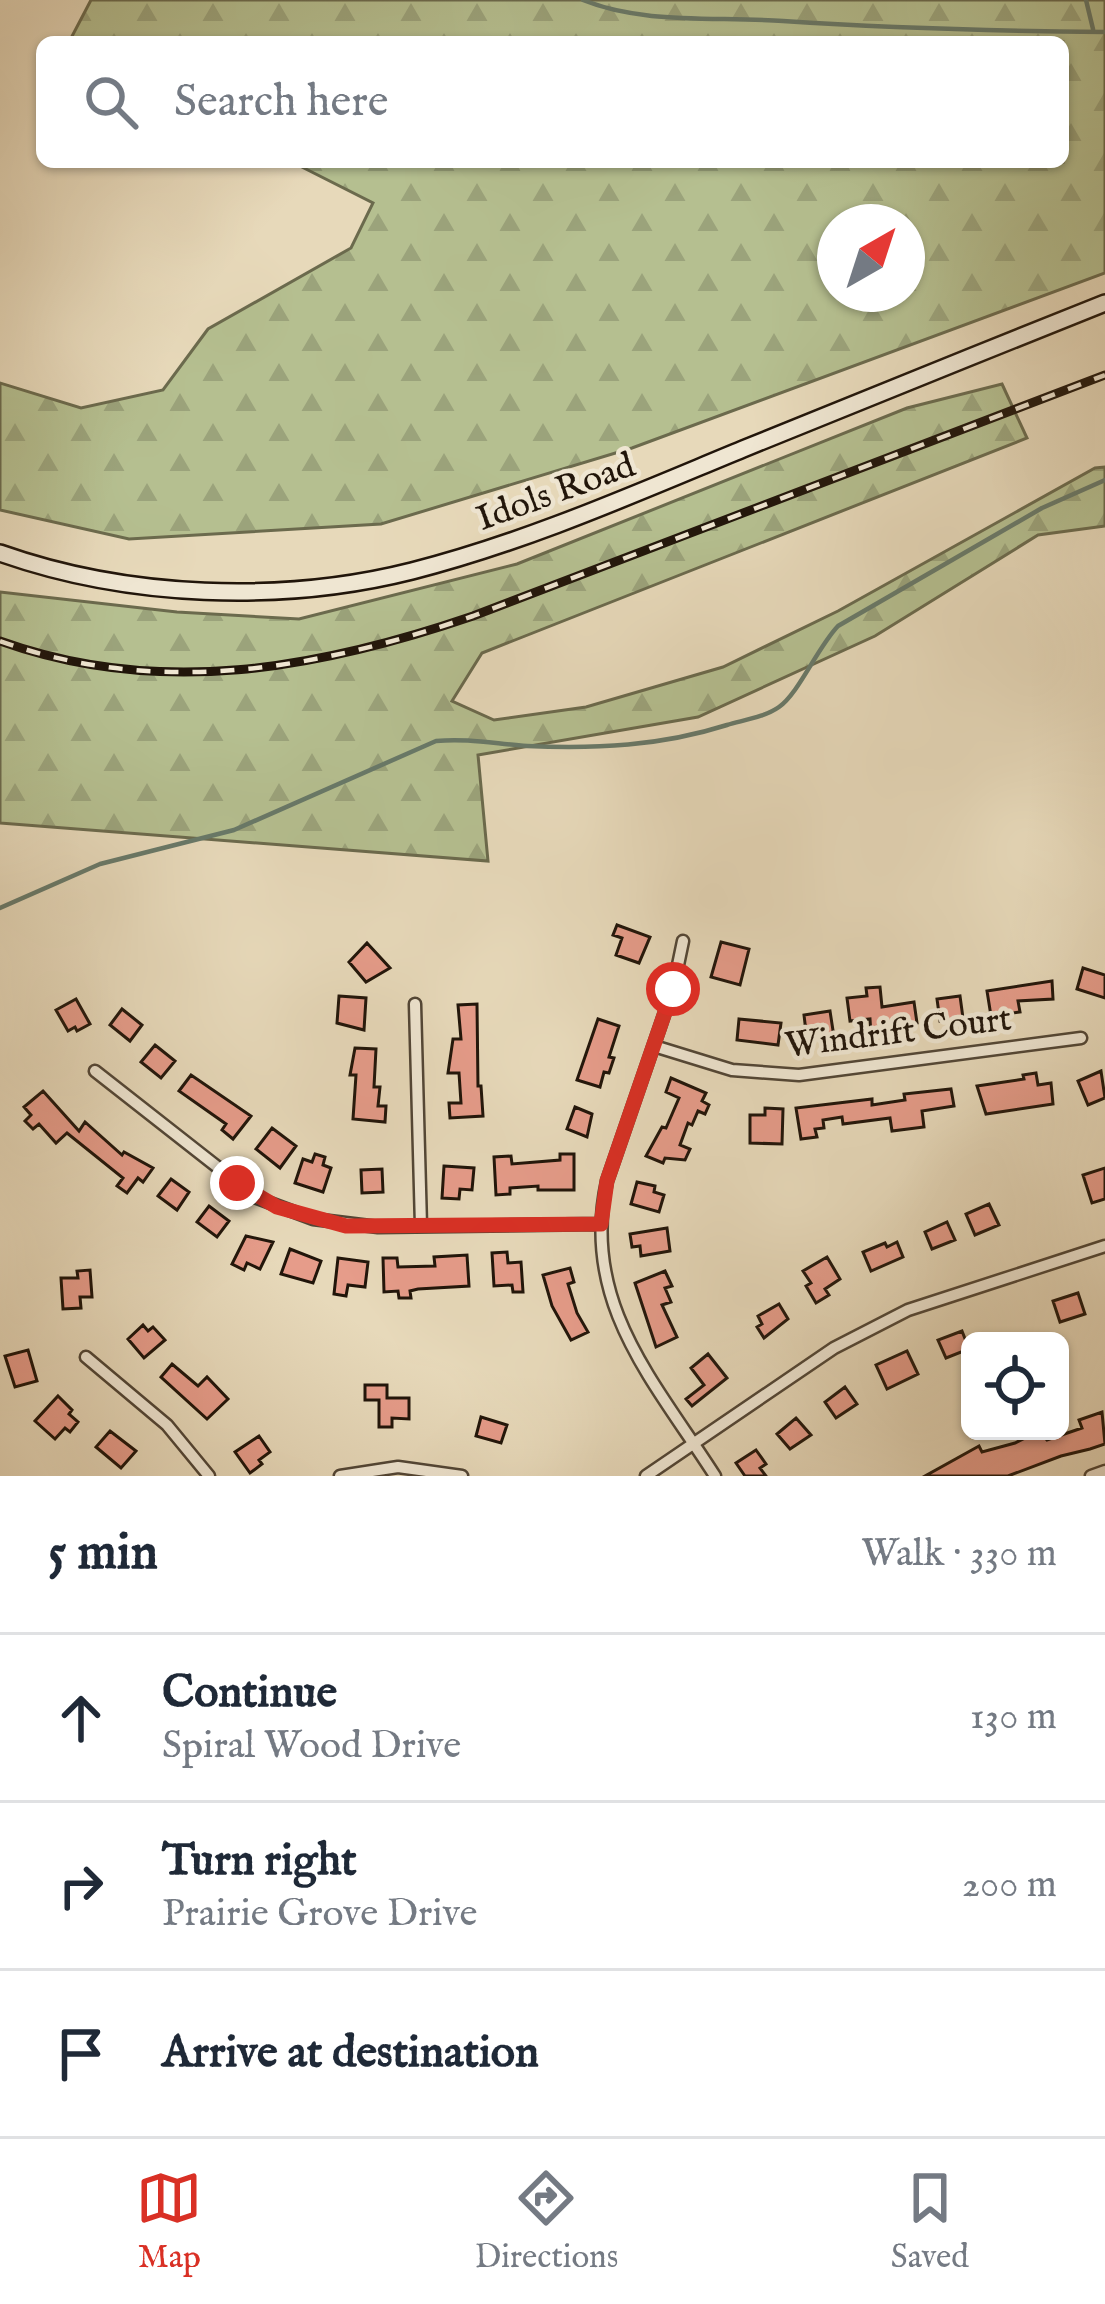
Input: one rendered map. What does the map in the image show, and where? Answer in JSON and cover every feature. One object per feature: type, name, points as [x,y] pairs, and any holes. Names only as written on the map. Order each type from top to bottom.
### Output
[{"type":"main road","name":"Idols Road","points":[[0,553],[146,586],[207,590],[334,586],[409,572],[569,520],[1105,303]]},
{"type":"street","points":[[683,941],[654,1046],[607,1181],[601,1224],[618,1317],[637,1361],[715,1476]]},
{"type":"street","points":[[415,1004],[421,1226]]},
{"type":"street","name":"Windrift Court","points":[[654,1046],[732,1070],[799,1076],[1081,1038]]},
{"type":"street","points":[[95,1071],[257,1198],[313,1219],[346,1226],[601,1224]]},
{"type":"street","points":[[646,1476],[834,1348],[908,1310],[1105,1246]]},
{"type":"street","points":[[86,1357],[167,1425],[209,1476]]},
{"type":"street","points":[[340,1476],[398,1468],[462,1476]]},
{"type":"street","points":[[1091,1476],[1105,1472]]},
{"type":"green space","points":[[91,0],[1105,0],[1105,273],[632,448],[381,524],[129,539],[0,510],[0,383],[81,408],[163,390],[208,329],[351,248],[373,203],[304,168],[1069,168],[1069,36],[72,36]]},
{"type":"green space","points":[[1002,384],[1027,438],[482,653],[452,701],[494,720],[586,707],[723,667],[838,611],[1095,468],[1105,467],[1105,526],[1038,535],[875,636],[698,717],[478,755],[488,861],[0,823],[0,592],[177,612],[299,619],[517,564],[907,408]]},
{"type":"building","points":[[617,925],[650,937],[639,963],[616,955],[622,938],[613,935]]},
{"type":"building","points":[[721,942],[749,949],[740,985],[711,977]]},
{"type":"building","points":[[367,943],[390,968],[366,982],[349,962]]},
{"type":"building","points":[[1083,968],[1105,975],[1105,998],[1077,989]]},
{"type":"building","points":[[1052,981],[1053,999],[1018,1001],[1020,1012],[991,1016],[987,991]]},
{"type":"building","points":[[880,987],[882,1007],[914,1002],[917,1023],[884,1027],[885,1033],[871,1035],[870,1019],[850,1021],[847,998],[867,996],[866,988]]},
{"type":"building","points":[[339,996],[366,998],[364,1030],[337,1023]]},
{"type":"building","points":[[960,996],[963,1018],[940,1021],[937,999]]},
{"type":"building","points":[[76,999],[90,1024],[68,1031],[56,1010]]},
{"type":"building","points":[[477,1004],[483,1116],[450,1118],[449,1103],[461,1103],[459,1073],[448,1073],[453,1039],[461,1039],[458,1005]]},
{"type":"building","points":[[122,1009],[142,1025],[130,1041],[110,1025]]},
{"type":"building","points":[[830,1011],[834,1037],[807,1040],[804,1015]]},
{"type":"building","points":[[598,1019],[619,1026],[609,1057],[614,1058],[600,1087],[577,1080]]},
{"type":"building","points":[[739,1019],[781,1023],[778,1045],[737,1040]]},
{"type":"building","points":[[155,1045],[175,1061],[161,1078],[141,1062]]},
{"type":"building","points":[[355,1048],[376,1049],[374,1087],[380,1087],[378,1106],[386,1106],[385,1122],[353,1119],[356,1075],[350,1075]]},
{"type":"building","points":[[1101,1071],[1105,1098],[1088,1105],[1078,1081]]},
{"type":"building","points":[[1036,1073],[1038,1085],[1051,1083],[1053,1104],[986,1114],[977,1086]]},
{"type":"building","points":[[191,1075],[251,1116],[233,1139],[222,1130],[226,1124],[179,1091]]},
{"type":"building","points":[[671,1078],[706,1093],[702,1101],[709,1105],[705,1114],[698,1111],[692,1125],[688,1123],[680,1145],[690,1149],[685,1160],[665,1158],[663,1163],[646,1156],[679,1098],[666,1092]]},
{"type":"building","points":[[951,1089],[954,1106],[922,1111],[924,1127],[892,1131],[890,1118],[843,1124],[842,1117],[823,1120],[824,1128],[815,1129],[817,1137],[801,1139],[796,1108],[872,1099],[872,1105],[905,1100],[904,1094]]},
{"type":"building","points":[[43,1091],[79,1131],[85,1122],[122,1155],[153,1168],[143,1182],[138,1178],[127,1193],[117,1186],[123,1178],[67,1133],[56,1143],[39,1124],[33,1129],[25,1121],[31,1115],[24,1107]]},
{"type":"building","points":[[575,1107],[592,1114],[587,1137],[567,1129]]},
{"type":"building","points":[[765,1108],[783,1109],[782,1144],[750,1143],[750,1115],[765,1115]]},
{"type":"building","points":[[272,1128],[296,1146],[280,1168],[256,1149]]},
{"type":"building","points":[[315,1154],[325,1157],[323,1165],[331,1168],[323,1192],[295,1183],[303,1159],[312,1162]]},
{"type":"building","points":[[560,1154],[574,1154],[574,1190],[538,1190],[538,1186],[510,1188],[510,1194],[496,1195],[494,1157],[511,1156],[512,1164],[560,1160]]},
{"type":"building","points":[[444,1166],[474,1168],[472,1190],[460,1189],[459,1199],[442,1198]]},
{"type":"building","points":[[1105,1168],[1105,1199],[1092,1203],[1083,1175]]},
{"type":"building","points":[[382,1169],[383,1192],[362,1193],[361,1170]]},
{"type":"building","points":[[171,1179],[189,1192],[177,1210],[158,1196]]},
{"type":"building","points":[[637,1182],[655,1186],[654,1192],[664,1195],[659,1212],[631,1204]]},
{"type":"building","points":[[989,1204],[999,1225],[975,1235],[966,1214]]},
{"type":"building","points":[[209,1206],[229,1221],[217,1237],[197,1222]]},
{"type":"building","points":[[947,1222],[955,1240],[932,1249],[925,1232]]},
{"type":"building","points":[[667,1228],[670,1251],[641,1256],[640,1246],[632,1247],[630,1234]]},
{"type":"building","points":[[246,1236],[273,1242],[260,1269],[247,1263],[244,1270],[232,1264]]},
{"type":"building","points":[[897,1242],[903,1257],[871,1271],[863,1252]]},
{"type":"building","points":[[290,1249],[321,1261],[313,1283],[281,1274]]},
{"type":"building","points":[[507,1252],[508,1263],[521,1262],[523,1292],[513,1292],[512,1285],[494,1286],[492,1253]]},
{"type":"building","points":[[467,1255],[469,1286],[418,1289],[410,1291],[411,1298],[399,1298],[398,1291],[384,1292],[383,1258],[397,1258],[398,1267],[435,1266],[434,1257]]},
{"type":"building","points":[[827,1257],[840,1279],[816,1303],[803,1271]]},
{"type":"building","points":[[338,1258],[368,1262],[365,1287],[348,1285],[346,1296],[334,1294]]},
{"type":"building","points":[[570,1268],[574,1282],[568,1284],[588,1332],[571,1340],[552,1306],[543,1275]]},
{"type":"building","points":[[90,1270],[92,1297],[80,1297],[81,1308],[63,1309],[61,1278],[78,1278],[77,1271]]},
{"type":"building","points":[[665,1271],[672,1286],[665,1288],[671,1302],[662,1305],[677,1337],[656,1347],[635,1283]]},
{"type":"building","points":[[1078,1293],[1085,1314],[1060,1322],[1053,1301]]},
{"type":"building","points":[[779,1304],[788,1319],[764,1338],[757,1327],[762,1324],[758,1316]]},
{"type":"building","points":[[143,1325],[148,1331],[153,1327],[165,1340],[144,1358],[128,1339]]},
{"type":"building","points":[[962,1331],[961,1352],[946,1358],[938,1340]]},
{"type":"building","points":[[28,1350],[37,1381],[15,1387],[5,1356]]},
{"type":"building","points":[[907,1351],[918,1374],[887,1389],[876,1365]]},
{"type":"building","points":[[708,1354],[727,1378],[692,1406],[686,1399],[704,1385],[691,1368]]},
{"type":"building","points":[[172,1364],[198,1386],[207,1377],[228,1399],[207,1419],[161,1377]]},
{"type":"building","points":[[365,1385],[387,1385],[387,1398],[409,1398],[409,1419],[392,1418],[392,1427],[379,1427],[379,1400],[365,1400]]},
{"type":"building","points":[[845,1387],[857,1404],[836,1418],[825,1402]]},
{"type":"building","points":[[58,1396],[78,1422],[55,1439],[35,1421]]},
{"type":"building","points":[[1102,1412],[1105,1444],[1008,1476],[925,1476],[979,1446],[982,1452],[1021,1440],[1069,1440],[1069,1432],[1082,1428],[1079,1420]]},
{"type":"building","points":[[481,1417],[507,1425],[501,1443],[476,1436]]},
{"type":"building","points":[[796,1418],[811,1435],[790,1449],[777,1434]]},
{"type":"building","points":[[110,1431],[136,1451],[121,1468],[96,1447]]},
{"type":"building","points":[[259,1436],[270,1452],[250,1473],[235,1452]]},
{"type":"building","points":[[756,1450],[766,1464],[760,1468],[766,1476],[745,1476],[736,1463]]},
{"type":"waterway","points":[[583,0],[631,13],[682,18],[1105,32]]},
{"type":"waterway","points":[[1086,0],[1093,29]]},
{"type":"waterway","points":[[0,908],[100,864],[234,830],[436,741],[553,747],[628,744],[678,738],[767,713],[794,692],[838,626],[1042,508],[1105,480]]},
{"type":"railway","points":[[0,641],[119,669],[179,672],[238,670],[356,650],[473,616],[1105,375]]},
{"type":"route","points":[[237,1183],[277,1207],[346,1226],[601,1224],[607,1181],[673,989]]}]
